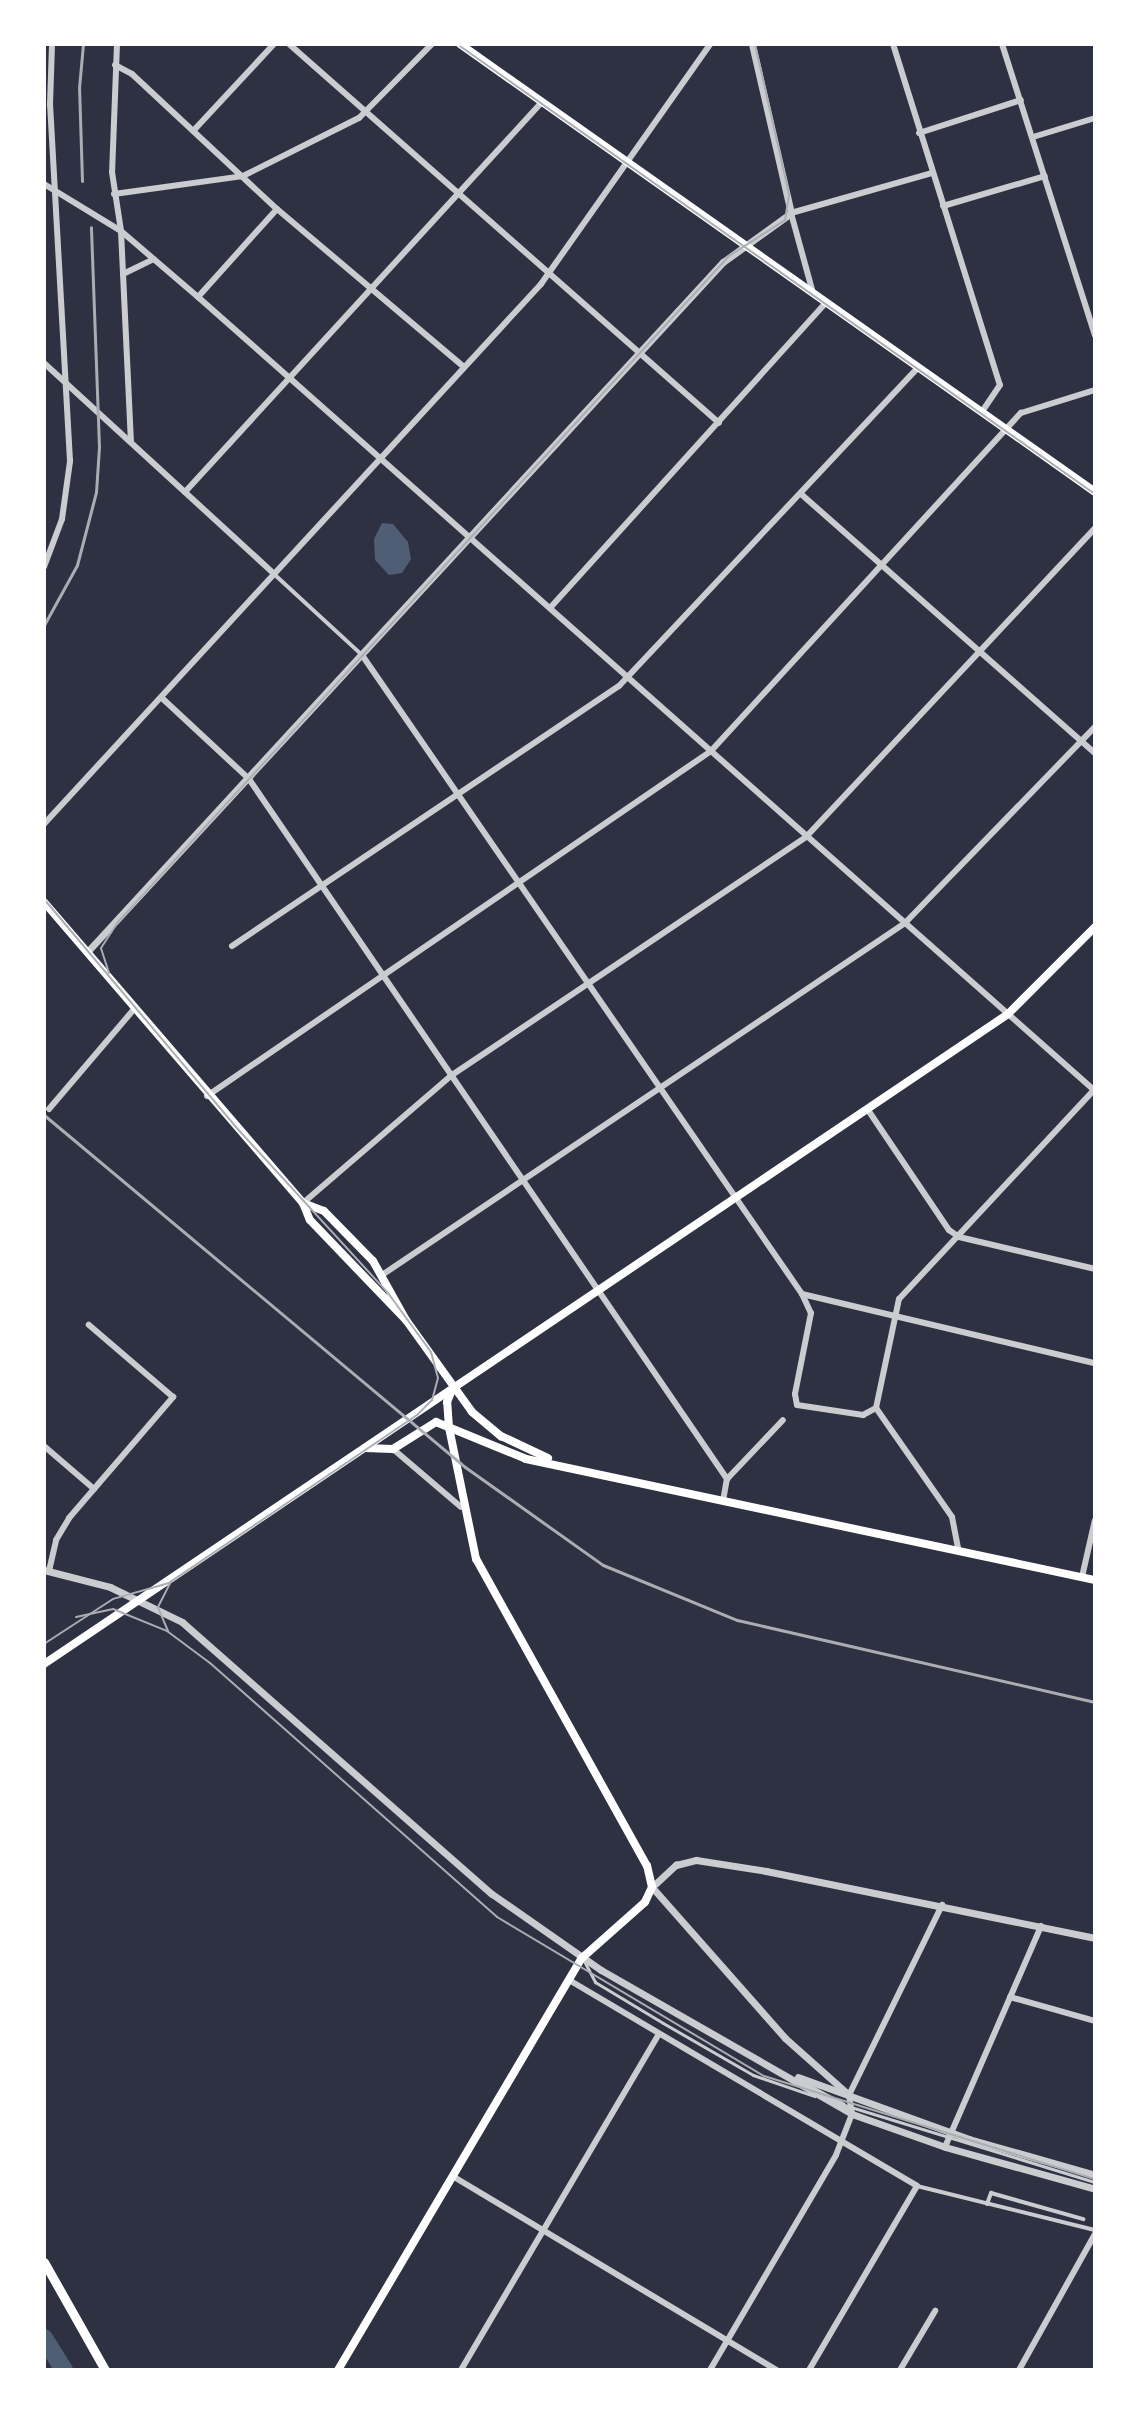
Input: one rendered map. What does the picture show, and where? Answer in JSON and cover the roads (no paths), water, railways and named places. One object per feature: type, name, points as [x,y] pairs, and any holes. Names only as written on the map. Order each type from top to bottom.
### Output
[{"type":"main road","points":[[460,44],[1095,492]]},
{"type":"main road","points":[[44,902],[207,1096],[303,1203],[338,1224],[382,1275],[406,1320],[453,1388],[501,1436],[559,1463]]},
{"type":"main road","points":[[44,1664],[1008,1014],[1095,927]]},
{"type":"main road","points":[[303,1203],[310,1220],[406,1320]]},
{"type":"main road","points":[[338,2370],[582,1958],[645,1902],[652,1887],[647,1866],[490,1588],[461,1507],[447,1402],[453,1388]]},
{"type":"main road","points":[[364,1448],[393,1449],[436,1422],[526,1459],[559,1463],[1095,1580]]},
{"type":"main road","points":[[44,2262],[105,2370]]},
{"type":"street","points":[[44,567],[69,479],[52,44]]},
{"type":"street","points":[[117,44],[114,194],[121,231],[131,442]]},
{"type":"street","points":[[195,129],[274,44]]},
{"type":"street","points":[[289,44],[719,423]]},
{"type":"street","points":[[114,194],[243,176],[366,112],[432,44]]},
{"type":"street","points":[[44,824],[163,699],[273,573],[549,273],[710,44]]},
{"type":"street","points":[[752,44],[813,293]]},
{"type":"street","points":[[893,44],[1000,385],[982,412]]},
{"type":"street","points":[[1002,44],[1095,336]]},
{"type":"street","points":[[115,65],[132,74],[195,129],[277,209],[464,367]]},
{"type":"street","points":[[919,133],[1021,100]]},
{"type":"street","points":[[185,492],[542,102]]},
{"type":"street","points":[[1033,137],[1095,118]]},
{"type":"street","points":[[88,951],[639,353],[744,245],[791,213],[932,173]]},
{"type":"street","points":[[943,206],[1045,176]]},
{"type":"street","points":[[44,184],[121,231],[154,259],[1095,1090],[899,1299],[876,1408],[952,1517],[958,1549]]},
{"type":"street","points":[[198,297],[277,209]]},
{"type":"street","points":[[123,274],[154,259]]},
{"type":"street","points":[[550,608],[826,303]]},
{"type":"street","points":[[44,363],[362,655],[802,1294],[811,1317],[795,1394],[797,1405],[863,1415],[876,1408]]},
{"type":"street","points":[[232,946],[629,678],[918,368]]},
{"type":"street","points":[[207,1096],[711,751],[1009,430],[1021,413],[1095,390]]},
{"type":"street","points":[[801,494],[1095,753]]},
{"type":"street","points":[[303,1203],[452,1075],[806,837],[1095,528]]},
{"type":"street","points":[[163,699],[249,779],[727,1479]]},
{"type":"street","points":[[382,1275],[905,923],[1095,727]]},
{"type":"street","points":[[49,1109],[135,1008]]},
{"type":"street","points":[[868,1110],[949,1230],[959,1237],[1095,1269]]},
{"type":"street","points":[[802,1294],[1095,1363]]},
{"type":"street","points":[[89,1325],[173,1397],[94,1489],[56,1540],[46,1571],[140,1599],[198,1634],[492,1894],[582,1958],[778,2068],[829,2101],[1074,2176],[1095,2189]]},
{"type":"street","points":[[723,1501],[727,1479],[783,1420]]},
{"type":"street","points":[[44,1446],[94,1489]]},
{"type":"street","points":[[393,1449],[461,1507]]},
{"type":"street","points":[[1082,1577],[1095,1520]]},
{"type":"street","points":[[710,2370],[841,2144],[852,2110],[849,2095],[785,2038],[652,1887],[676,1865],[696,1860],[942,1905],[1095,1938]]},
{"type":"street","points":[[849,2095],[942,1905]]},
{"type":"street","points":[[948,2139],[1041,1926]]},
{"type":"street","points":[[569,1980],[841,2144],[917,2186],[1095,2232],[1019,2370]]},
{"type":"street","points":[[1010,1997],[1095,2021]]},
{"type":"street","points":[[461,2370],[658,2035]]},
{"type":"street","points":[[778,2068],[849,2095],[948,2139],[1074,2176],[1095,2175]]},
{"type":"street","points":[[454,2177],[729,2338],[777,2370]]},
{"type":"street","points":[[809,2370],[917,2186]]},
{"type":"street","points":[[987,2204],[991,2193],[1083,2219]]},
{"type":"street","points":[[900,2370],[935,2311]]},
{"type":"lane","points":[[582,1958],[595,1982],[663,2023],[766,2081],[829,2101]]},
{"type":"lane","points":[[778,2068],[852,2110]]},
{"type":"lane","points":[[1074,2176],[1095,2182]]},
{"type":"water","points":[[382,523],[393,524],[408,542],[411,559],[402,573],[389,575],[375,560],[374,539]]},
{"type":"waterway","points":[[44,2338],[64,2370]]},
{"type":"tram line","points":[[457,44],[1095,494]]},
{"type":"tram line","points":[[109,973],[101,948],[118,922],[729,256],[785,220],[789,194],[755,44]]},
{"type":"tram line","points":[[44,899],[235,1126],[388,1293],[431,1352],[438,1378],[432,1400],[417,1415],[169,1583],[113,1599],[44,1644]]},
{"type":"tram line","points":[[168,1631],[158,1607],[171,1581]]},
{"type":"tram line","points":[[76,1617],[113,1609],[167,1631],[210,1663],[497,1917],[764,2076],[1095,2179]]},
{"type":"railway","points":[[82,181],[79,88],[83,44]]},
{"type":"railway","points":[[44,625],[77,565],[96,492],[99,447],[91,227]]},
{"type":"railway","points":[[44,1115],[465,1467],[603,1565],[737,1620],[1095,1702]]}]
